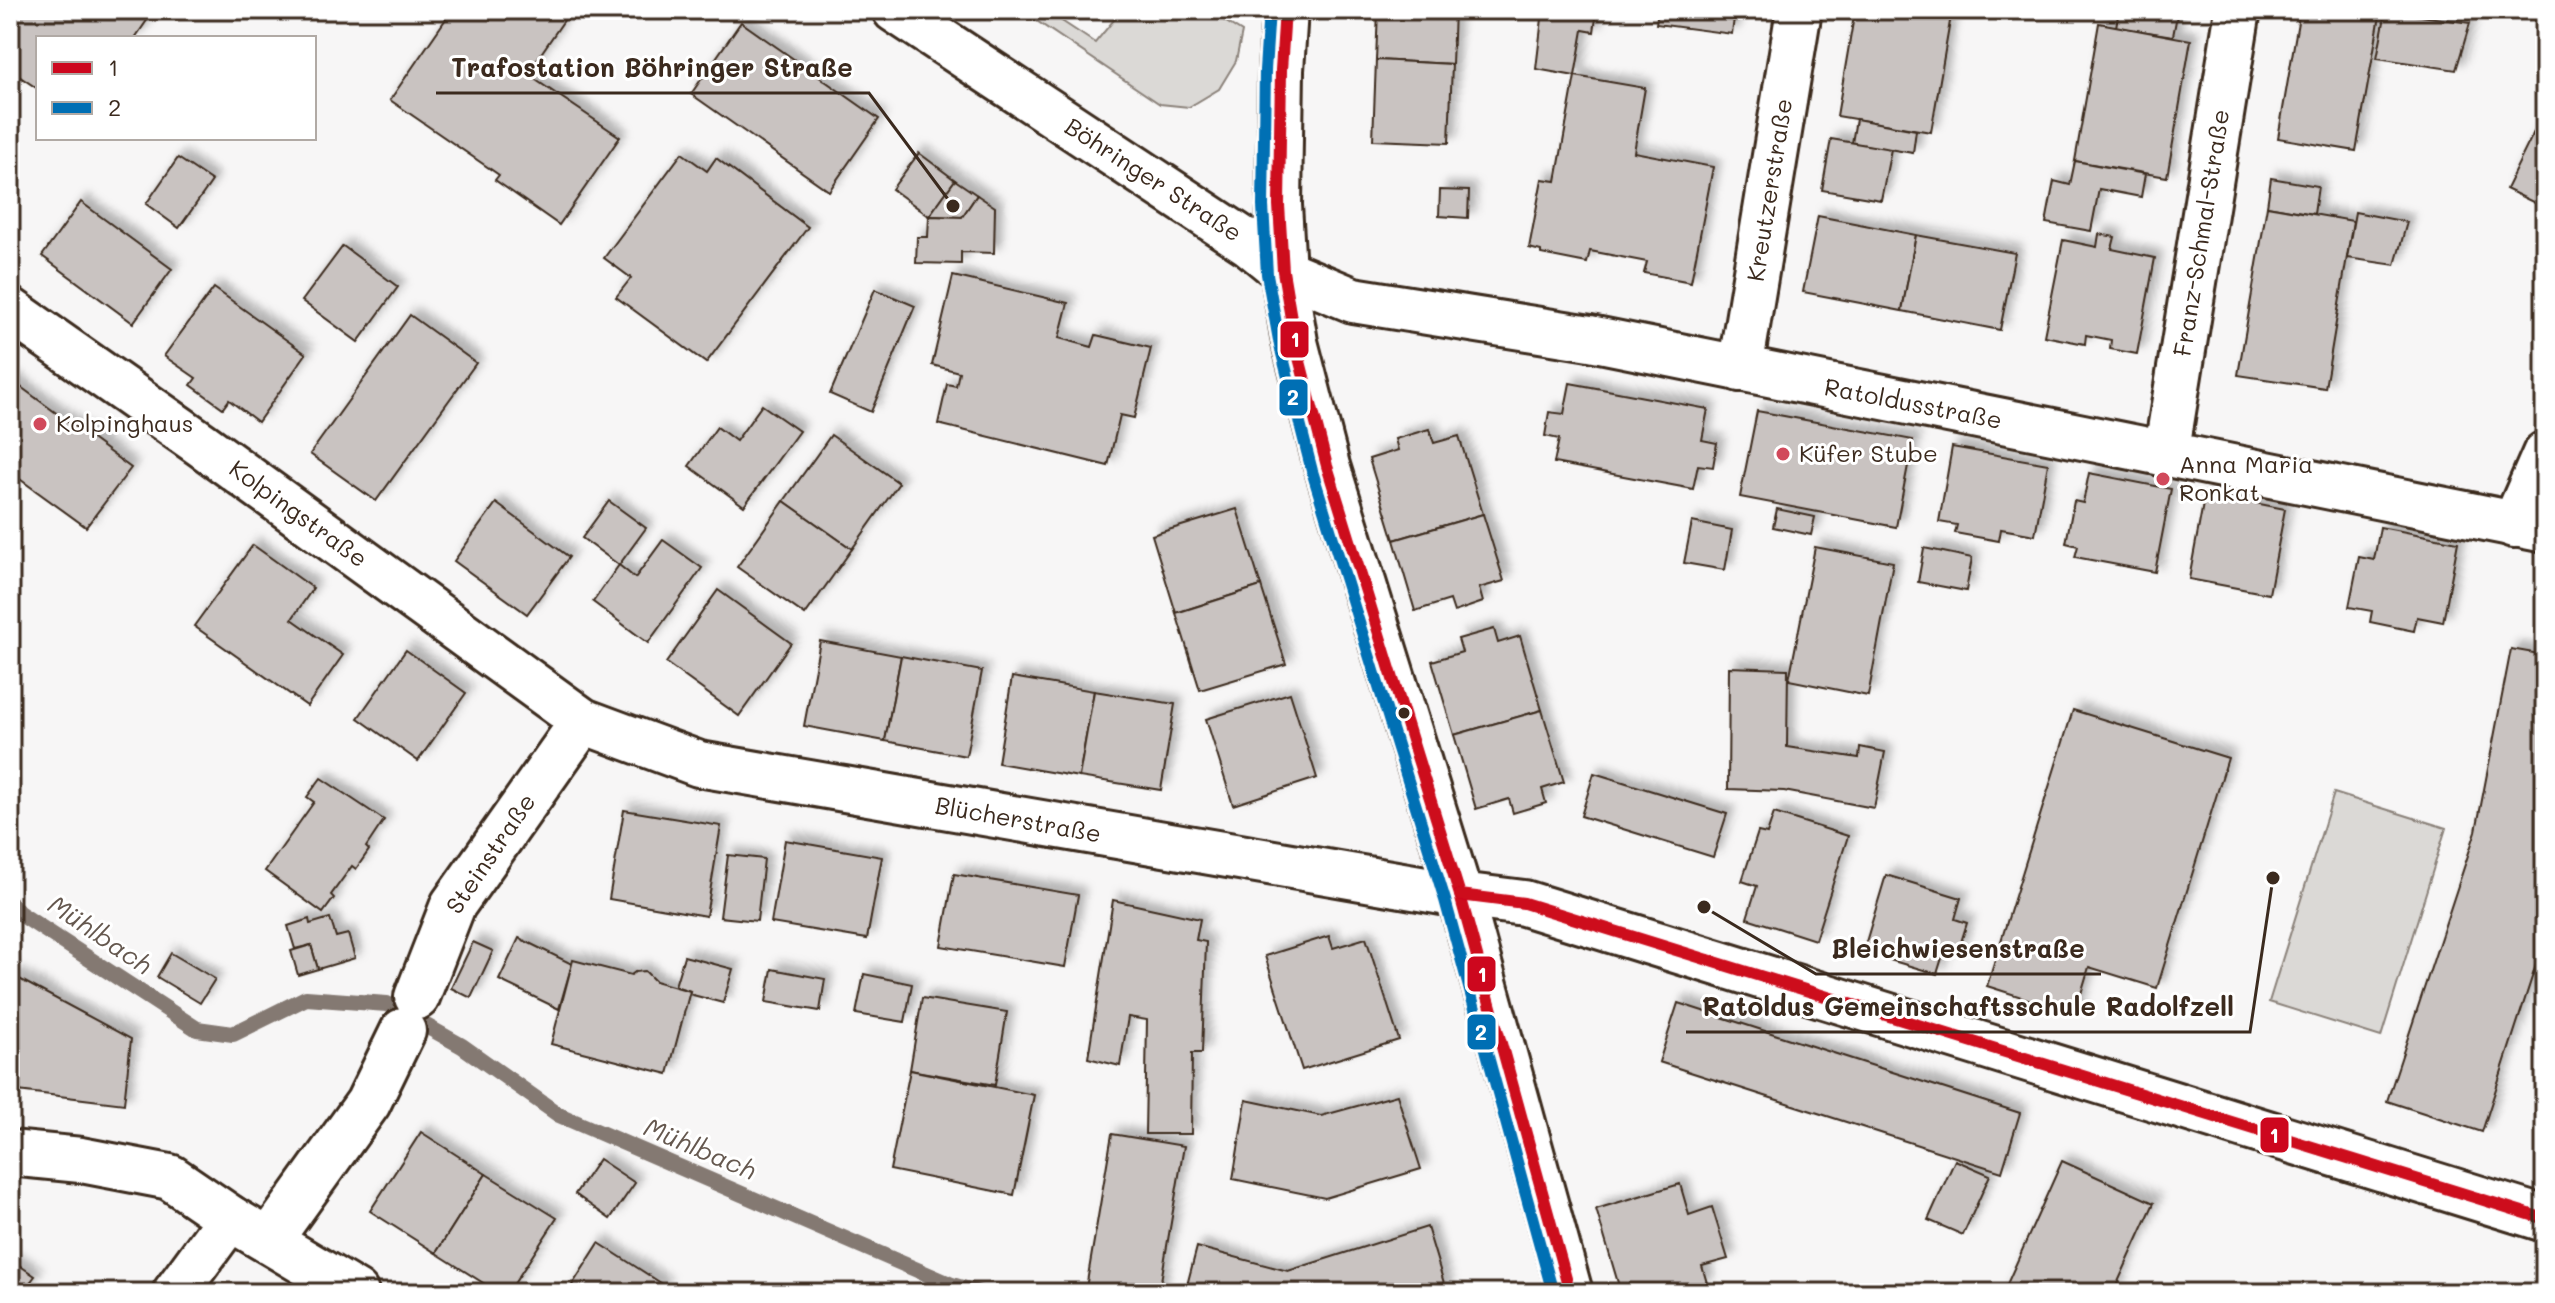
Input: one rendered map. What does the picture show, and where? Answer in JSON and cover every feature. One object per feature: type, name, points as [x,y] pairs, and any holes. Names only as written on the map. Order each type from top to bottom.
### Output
[{"type":"street","name":"Böhringer Straße","points":[[895,10],[1250,244],[1283,271]]},
{"type":"street","points":[[1285,10],[1279,205],[1283,271],[1295,342],[1327,466],[1460,895],[1570,1293]]},
{"type":"street","name":"Kreutzerstraße","points":[[1740,369],[1799,10]]},
{"type":"street","name":"Franz-Schmal-Straße","points":[[2166,455],[2238,10]]},
{"type":"street","name":"Ratoldusstraße","points":[[1283,271],[1353,300],[1590,338],[2530,528]]},
{"type":"street","name":"Kolpingstraße","points":[[10,310],[201,444],[583,721]]},
{"type":"street","points":[[2530,528],[2545,454]]},
{"type":"street","name":"Blücherstraße","points":[[583,721],[699,764],[1460,895],[1524,903],[2545,1219]]},
{"type":"street","name":"Steinstraße","points":[[269,1241],[368,1103],[410,1014],[453,905],[583,721]]},
{"type":"street","points":[[10,1153],[81,1160],[170,1177],[230,1218],[356,1293]]},
{"type":"street","points":[[175,1293],[230,1218]]},
{"type":"shaded area","points":[[1033,10],[1045,10],[1095,43],[1122,10],[1207,10],[1242,32],[1236,61],[1219,89],[1189,107],[1160,104],[1028,15]]},
{"type":"shaded area","points":[[2334,793],[2446,828],[2381,1037],[2269,1002]]},
{"type":"building","points":[[10,10],[154,10],[136,36],[36,36],[36,88],[10,70]]},
{"type":"building","points":[[452,10],[571,10],[527,74],[620,137],[559,225],[495,180],[499,175],[390,100]]},
{"type":"building","points":[[1378,10],[1454,10],[1452,64],[1376,60]]},
{"type":"building","points":[[1543,10],[1597,11],[1594,32],[1583,30],[1575,76],[1536,69]]},
{"type":"building","points":[[1658,10],[1735,10],[1732,34],[1656,24]]},
{"type":"building","points":[[1855,10],[1952,10],[1931,132],[1837,116]]},
{"type":"building","points":[[2119,10],[2178,10],[2173,36],[2116,27]]},
{"type":"building","points":[[2300,10],[2381,10],[2356,151],[2278,138]]},
{"type":"building","points":[[2386,11],[2470,23],[2456,70],[2377,58]]},
{"type":"building","points":[[741,22],[879,119],[829,191],[691,94]]},
{"type":"building","points":[[2099,23],[2191,40],[2167,177],[2075,161]]},
{"type":"building","points":[[1376,60],[1452,64],[1449,143],[1373,140]]},
{"type":"building","points":[[1575,76],[1645,88],[1634,152],[1713,167],[1691,282],[1644,273],[1647,262],[1590,251],[1587,263],[1541,254],[1541,251],[1529,248],[1542,179],[1556,181]]},
{"type":"building","points":[[2545,108],[2545,140],[2533,134]]},
{"type":"building","points":[[1856,119],[1916,130],[1913,153],[1852,143]]},
{"type":"building","points":[[2533,134],[2545,140],[2545,208],[2506,189]]},
{"type":"building","points":[[1831,139],[1891,149],[1881,200],[1822,190]]},
{"type":"building","points":[[682,153],[707,171],[716,158],[808,227],[706,363],[616,297],[631,278],[604,258]]},
{"type":"building","points":[[919,153],[955,180],[929,216],[892,189]]},
{"type":"building","points":[[178,158],[212,181],[179,228],[146,204]]},
{"type":"building","points":[[2075,161],[2145,174],[2141,197],[2099,189],[2091,231],[2046,223],[2054,181],[2070,185]]},
{"type":"building","points":[[2271,178],[2318,186],[2314,214],[2267,206]]},
{"type":"building","points":[[955,180],[977,195],[962,217],[929,216]]},
{"type":"building","points":[[1440,190],[1469,191],[1468,218],[1439,216]]},
{"type":"building","points":[[977,195],[995,207],[994,253],[961,252],[961,264],[916,263],[917,237],[928,237],[929,216],[962,217]]},
{"type":"building","points":[[81,202],[172,269],[133,323],[42,256]]},
{"type":"building","points":[[2267,206],[2353,221],[2325,388],[2238,375]]},
{"type":"building","points":[[2355,212],[2407,222],[2395,265],[2347,258]]},
{"type":"building","points":[[1818,216],[1916,235],[1902,311],[1803,292]]},
{"type":"building","points":[[2099,234],[2115,237],[2112,249],[2155,258],[2137,354],[2110,349],[2111,340],[2086,335],[2085,344],[2044,336],[2063,240],[2097,247]]},
{"type":"building","points":[[1916,235],[2015,253],[2000,330],[1902,311]]},
{"type":"building","points":[[343,246],[398,287],[358,342],[302,301]]},
{"type":"building","points":[[953,276],[1068,303],[1059,338],[1092,347],[1096,335],[1151,348],[1134,418],[1120,415],[1108,466],[938,424],[947,384],[956,386],[959,372],[932,365]]},
{"type":"building","points":[[214,288],[306,354],[258,422],[229,400],[223,408],[191,385],[196,378],[164,356]]},
{"type":"building","points":[[875,289],[915,306],[871,412],[830,394]]},
{"type":"building","points":[[410,315],[476,363],[376,501],[310,454]]},
{"type":"building","name":"Kolpinghaus","points":[[10,379],[131,468],[86,527],[10,472]]},
{"type":"building","points":[[1570,383],[1708,409],[1702,440],[1717,443],[1713,467],[1698,465],[1693,489],[1554,463],[1559,439],[1545,436],[1549,412],[1564,414]]},
{"type":"building","points":[[762,405],[799,431],[744,506],[689,466],[717,427],[736,441]]},
{"type":"building","points":[[1757,411],[1913,440],[1896,527],[1740,497]]},
{"type":"building","points":[[1429,429],[1434,443],[1459,436],[1483,514],[1394,540],[1369,459],[1398,450],[1395,439]]},
{"type":"building","points":[[831,435],[899,483],[852,549],[784,501]]},
{"type":"building","points":[[1952,447],[2048,464],[2035,535],[2001,529],[1999,541],[1955,533],[1957,525],[1939,522]]},
{"type":"building","points":[[2089,473],[2171,489],[2155,572],[2075,557],[2078,546],[2066,543],[2074,501],[2083,503]]},
{"type":"building","points":[[2205,493],[2285,509],[2269,594],[2189,579]]},
{"type":"building","points":[[609,501],[646,528],[619,565],[582,538]]},
{"type":"building","points":[[784,501],[852,549],[805,615],[737,567]]},
{"type":"building","points":[[496,503],[569,557],[527,614],[454,561]]},
{"type":"building","points":[[1237,509],[1261,586],[1176,613],[1152,535]]},
{"type":"building","points":[[1777,509],[1815,517],[1811,535],[1773,527]]},
{"type":"building","points":[[1483,514],[1504,581],[1479,588],[1483,602],[1454,612],[1450,600],[1415,611],[1394,540]]},
{"type":"building","points":[[1692,522],[1732,530],[1725,570],[1684,563]]},
{"type":"building","points":[[2380,527],[2458,542],[2443,622],[2417,617],[2414,631],[2370,622],[2372,611],[2349,607],[2359,557],[2374,560]]},
{"type":"building","points":[[663,540],[702,568],[648,643],[593,602],[619,565],[635,578]]},
{"type":"building","points":[[253,545],[313,588],[292,619],[343,655],[307,706],[194,626]]},
{"type":"building","points":[[1815,547],[1893,562],[1868,696],[1789,680]]},
{"type":"building","points":[[1924,548],[1972,558],[1966,591],[1918,582]]},
{"type":"building","points":[[1261,586],[1286,664],[1200,690],[1176,613]]},
{"type":"building","points":[[718,590],[791,643],[739,716],[666,663]]},
{"type":"building","points":[[1494,629],[1498,643],[1520,636],[1542,710],[1454,735],[1432,661],[1462,652],[1458,639]]},
{"type":"building","points":[[820,641],[901,656],[885,741],[804,726]]},
{"type":"building","points":[[2511,649],[2545,655],[2545,937],[2482,1132],[2387,1101],[2476,831]]},
{"type":"building","points":[[406,650],[466,693],[418,761],[358,718]]},
{"type":"building","points":[[901,656],[982,671],[966,756],[885,741]]},
{"type":"building","points":[[1729,667],[1788,669],[1787,747],[1859,758],[1860,747],[1885,752],[1874,808],[1784,791],[1728,789]]},
{"type":"building","points":[[1012,677],[1094,691],[1079,777],[998,763]]},
{"type":"building","points":[[1094,691],[1175,704],[1161,790],[1079,777]]},
{"type":"building","points":[[1290,693],[1317,778],[1233,805],[1206,719]]},
{"type":"building","points":[[1542,710],[1564,782],[1542,789],[1546,803],[1513,813],[1509,799],[1476,809],[1454,735]]},
{"type":"building","points":[[2073,710],[2228,758],[2157,988],[2089,967],[2075,1014],[1987,986]]},
{"type":"building","points":[[1594,773],[1727,814],[1713,857],[1581,816]]},
{"type":"building","points":[[321,778],[384,820],[366,847],[369,850],[356,869],[352,866],[331,895],[334,898],[323,913],[265,871],[314,802],[307,797]]},
{"type":"building","points":[[624,810],[721,826],[706,916],[609,899]]},
{"type":"building","points":[[1774,813],[1848,836],[1815,940],[1747,918],[1757,886],[1742,881],[1758,832],[1767,834]]},
{"type":"building","points":[[785,840],[882,857],[867,939],[771,923]]},
{"type":"building","points":[[728,855],[764,859],[757,921],[720,917]]},
{"type":"building","points":[[954,874],[1078,895],[1065,967],[941,946]]},
{"type":"building","points":[[1886,875],[1961,898],[1955,919],[1967,923],[1958,952],[1945,948],[1937,974],[1863,952]]},
{"type":"building","points":[[1113,900],[1200,919],[1196,940],[1206,942],[1202,1053],[1192,1053],[1191,1134],[1145,1134],[1147,1020],[1128,1017],[1120,1066],[1088,1058]]},
{"type":"building","points":[[330,918],[336,937],[348,934],[355,958],[318,969],[311,945],[295,949],[288,926],[309,919],[310,924]]},
{"type":"building","points":[[1329,936],[1333,948],[1366,938],[1399,1040],[1302,1070],[1265,956]]},
{"type":"building","points":[[519,938],[572,964],[559,1009],[499,980]]},
{"type":"building","points":[[473,942],[493,951],[471,998],[451,988]]},
{"type":"building","points":[[311,945],[318,969],[298,975],[291,951]]},
{"type":"building","points":[[171,953],[215,979],[200,1003],[157,977]]},
{"type":"building","points":[[684,956],[733,969],[723,1003],[689,994],[690,991],[675,986]]},
{"type":"building","points":[[573,960],[631,975],[645,971],[655,981],[690,991],[668,1074],[551,1044]]},
{"type":"building","points":[[772,969],[825,979],[820,1011],[766,1002]]},
{"type":"building","points":[[10,974],[131,1039],[124,1104],[10,1090]]},
{"type":"building","points":[[864,974],[912,984],[905,1022],[856,1014]]},
{"type":"building","points":[[922,998],[1007,1012],[995,1085],[910,1070]]},
{"type":"building","points":[[1678,1003],[2020,1113],[2002,1172],[1659,1062]]},
{"type":"building","points":[[910,1070],[1034,1095],[1014,1195],[890,1170]]},
{"type":"building","points":[[1397,1095],[1421,1169],[1325,1198],[1233,1179],[1246,1100],[1321,1116]]},
{"type":"building","points":[[421,1132],[486,1174],[436,1253],[370,1211]]},
{"type":"building","points":[[1112,1134],[1184,1146],[1159,1293],[1103,1293],[1086,1288]]},
{"type":"building","points":[[599,1159],[635,1183],[610,1219],[575,1194]]},
{"type":"building","points":[[1955,1160],[1990,1175],[1963,1235],[1928,1220]]},
{"type":"building","points":[[2062,1161],[2154,1203],[2113,1293],[2003,1293]]},
{"type":"building","points":[[486,1174],[557,1218],[508,1293],[499,1293],[436,1253]]},
{"type":"building","points":[[1680,1184],[1689,1215],[1712,1207],[1728,1259],[1702,1266],[1707,1283],[1673,1293],[1621,1293],[1596,1209]]},
{"type":"building","points":[[1427,1227],[1447,1293],[1185,1293],[1197,1247],[1288,1271]]},
{"type":"building","points":[[599,1243],[664,1285],[659,1293],[567,1293]]},
{"type":"building","points":[[10,1259],[35,1276],[22,1293],[10,1293]]},
{"type":"waterway","name":"Mühlbach","points":[[10,903],[19,913],[197,1029],[233,1034],[306,998],[387,1004],[462,1046],[559,1115],[952,1285],[979,1293]]},
{"type":"transit line","name":"2","points":[[1269,10],[1263,206],[1267,274],[1280,346],[1312,471],[1445,900],[1553,1293]]},
{"type":"transit line","name":"1","points":[[1285,10],[1279,205],[1283,271],[1295,342],[1327,466],[1460,895],[1570,1293]]},
{"type":"transit line","name":"1","points":[[1460,895],[1524,903],[2545,1219]]},
{"type":"place","name":"Trafostation Böhringer Straße","points":[[953,206]]},
{"type":"place","name":"Kolpinghaus","points":[[40,424]]},
{"type":"place","name":"Küfer Stube","points":[[1783,454]]},
{"type":"place","name":"Anna Maria Ronkat","points":[[2163,479]]},
{"type":"place","name":"Ratoldus Gemeinschaftsschule Radolfzell","points":[[2273,878]]},
{"type":"place","name":"Bleichwiesenstraße","points":[[1704,907]]}]
